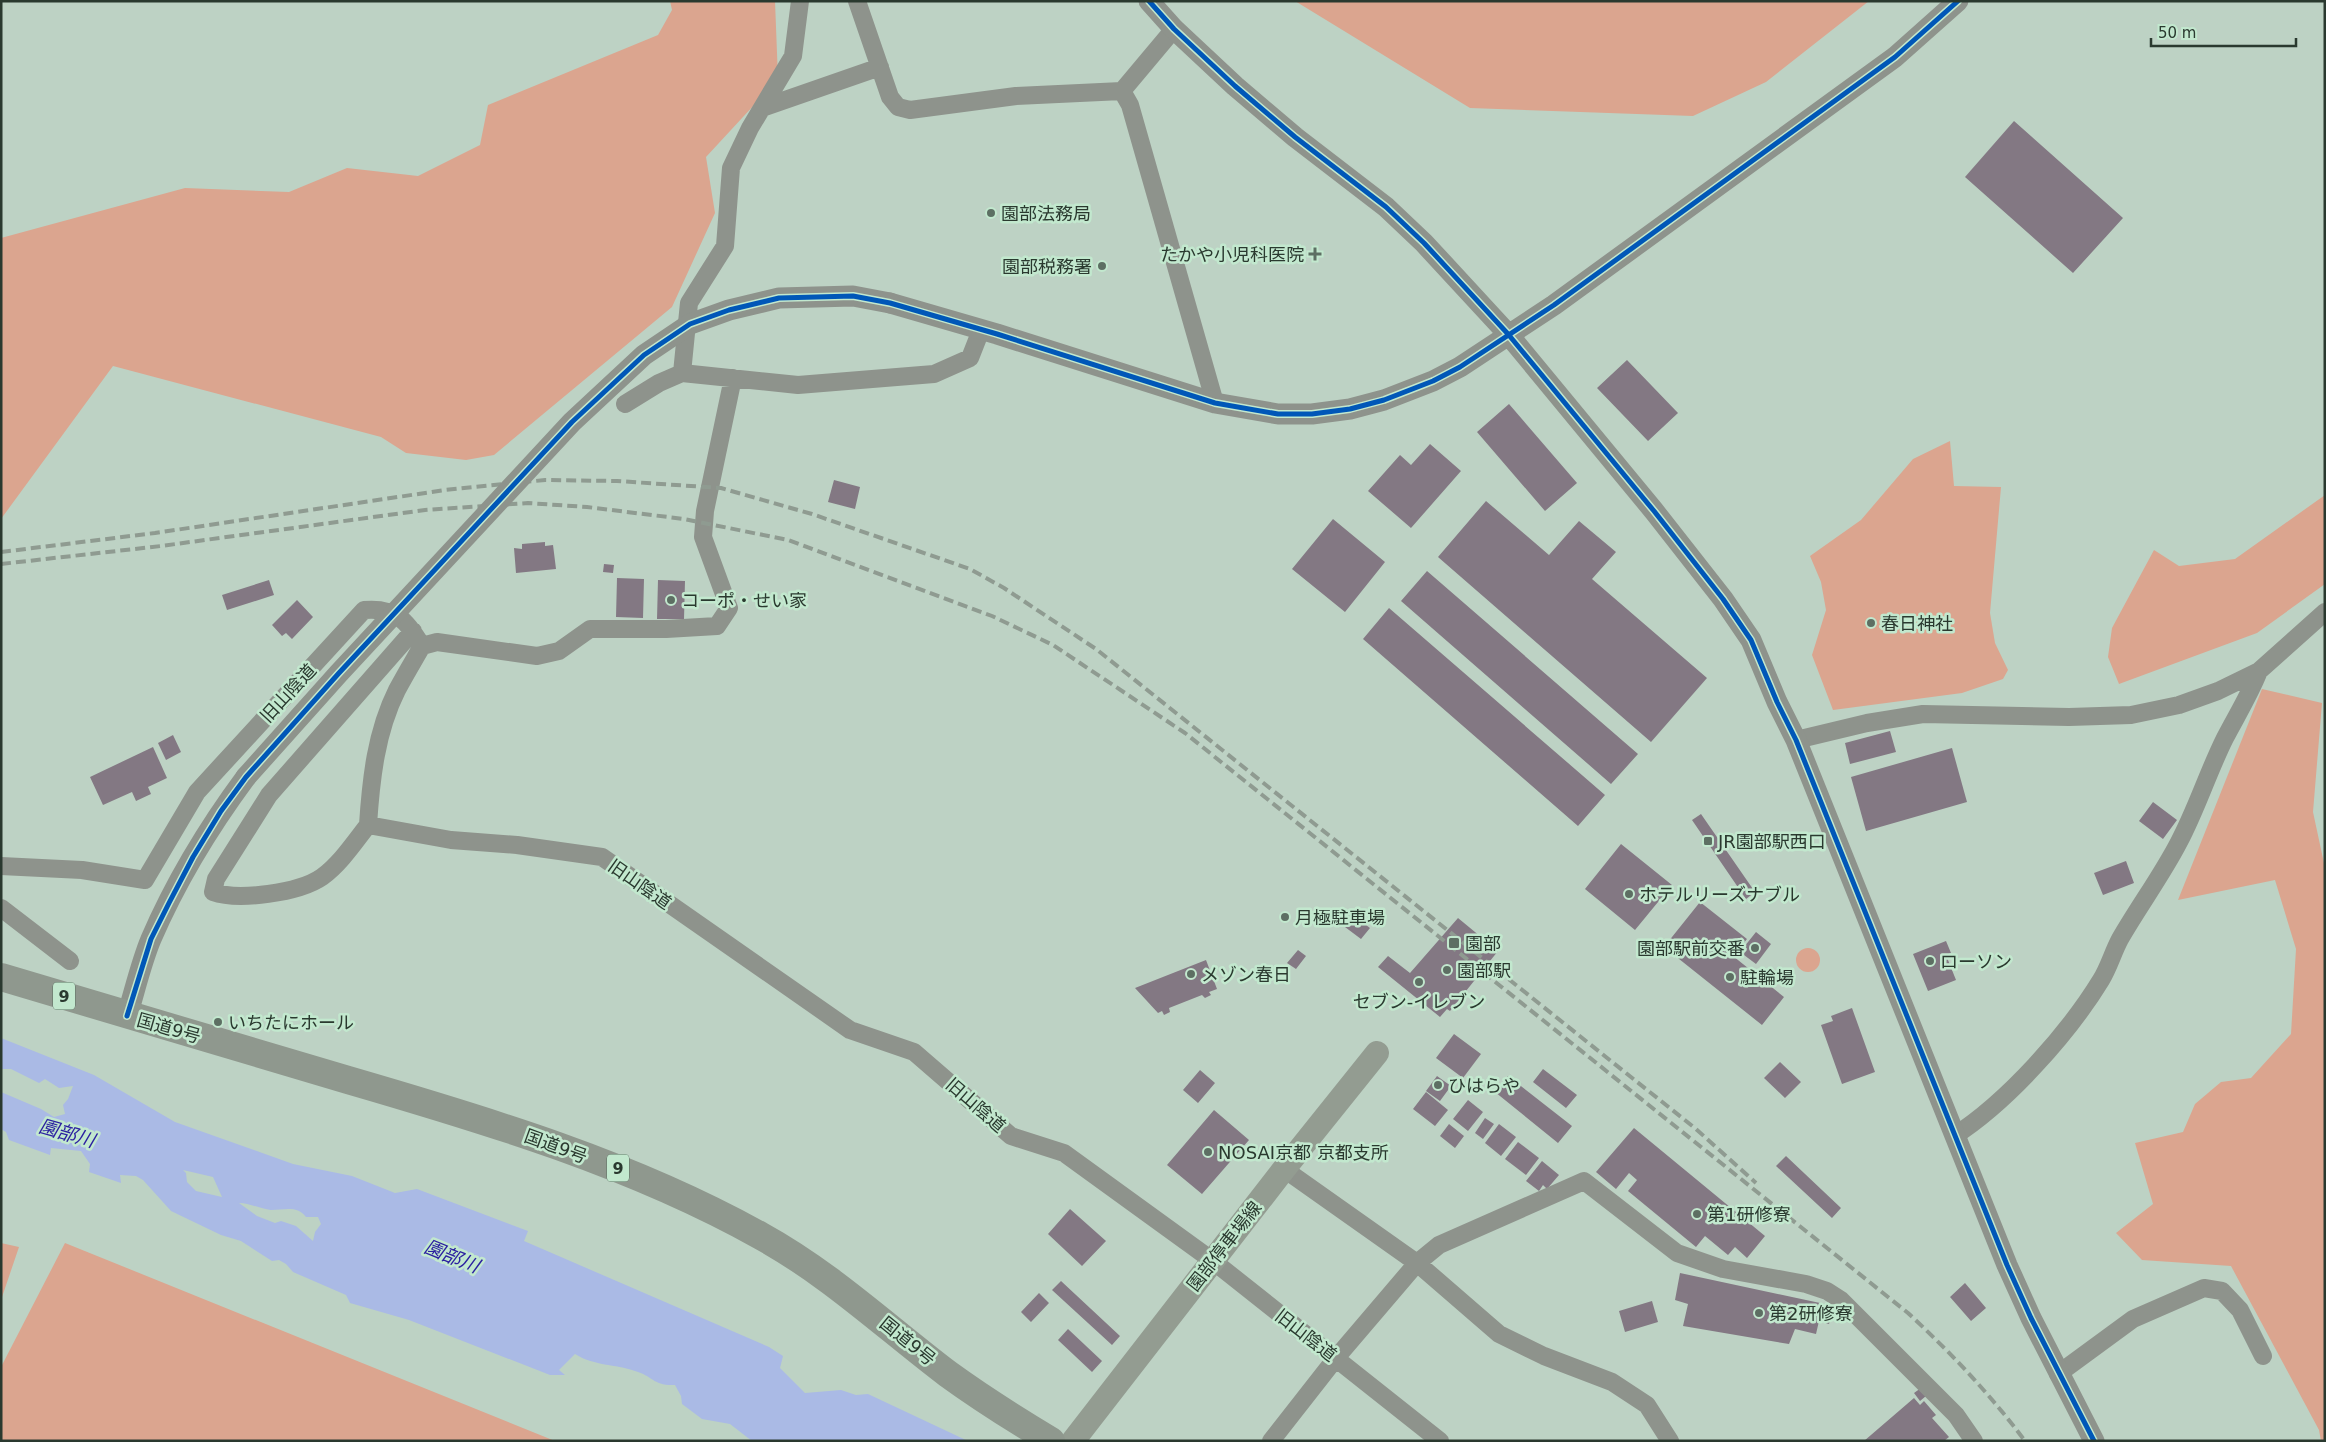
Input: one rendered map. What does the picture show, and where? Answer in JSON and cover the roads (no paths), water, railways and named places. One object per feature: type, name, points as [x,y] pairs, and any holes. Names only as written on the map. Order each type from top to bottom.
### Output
[{"type":"highway","name":"国道9号","points":[[1,977],[127,1016],[424,1102],[546,1141],[628,1172],[769,1241],[859,1302],[948,1374],[1051,1441]]},
{"type":"main road","name":"園部停車場線","points":[[1073,1441],[1284,1169],[1377,1053]]},
{"type":"street","points":[[682,373],[689,303],[725,246],[731,168],[750,128],[793,56],[800,1]]},
{"type":"street","points":[[857,1],[890,96],[898,107],[910,110],[1016,96],[1122,91],[1174,29]]},
{"type":"street","points":[[1149,1],[1174,29],[1235,86],[1295,137],[1386,207],[1424,243],[1508,334],[1654,511],[1723,598],[1751,640],[1777,702],[1796,740],[1954,1136],[2030,1318],[2094,1441]]},
{"type":"street","points":[[127,1016],[151,939],[168,903],[221,811],[246,777],[352,658],[566,428],[644,355],[690,324],[729,310],[779,298],[853,296],[890,304],[982,330],[1215,403],[1278,414],[1312,414],[1350,409],[1384,400],[1433,381],[1460,367],[1554,304],[1895,57],[1958,1]]},
{"type":"street","points":[[762,108],[880,67]]},
{"type":"street","points":[[1122,91],[1130,105],[1215,403]]},
{"type":"street","points":[[625,404],[659,383],[682,373],[798,386],[934,374],[970,358],[982,330]]},
{"type":"street","points":[[413,631],[269,794],[216,879],[213,892],[229,896],[265,895],[313,883],[340,861],[368,825],[375,757],[385,720],[397,690],[422,646],[437,642],[537,656],[559,651],[590,629],[666,629],[717,626],[729,608],[704,538],[706,511],[733,378]]},
{"type":"street","name":"旧山陰道","points":[[1,866],[82,870],[145,880],[197,792],[364,610],[378,609],[399,615],[413,631],[422,646]]},
{"type":"street","points":[[1796,740],[1867,723],[1923,714],[2068,717],[2131,715],[2179,705],[2218,691],[2259,671],[2322,620]]},
{"type":"street","points":[[1954,1136],[1978,1121],[2006,1095],[2066,1029],[2088,1000],[2102,978],[2119,941],[2179,842],[2225,738],[2249,696],[2259,671]]},
{"type":"street","name":"旧山陰道","points":[[368,825],[451,840],[517,845],[602,858],[850,1030],[914,1052],[1011,1136],[1064,1153],[1212,1261],[1440,1441]]},
{"type":"street","points":[[1,908],[70,961]]},
{"type":"street","points":[[1284,1169],[1417,1263],[1499,1334],[1544,1356],[1612,1382],[1647,1405],[1670,1441]]},
{"type":"street","points":[[1271,1441],[1336,1358],[1417,1263],[1440,1245],[1584,1181],[1677,1254],[1723,1268],[1806,1284],[1827,1291],[1841,1300],[1956,1415],[1974,1441]]},
{"type":"street","points":[[2058,1374],[2134,1319],[2204,1288],[2222,1290],[2240,1310],[2263,1356]]},
{"type":"water","name":"園部川","points":[[1,1038],[94,1075],[175,1122],[293,1164],[352,1176],[395,1193],[417,1189],[528,1231],[524,1241],[769,1347],[783,1356],[780,1368],[805,1393],[841,1390],[856,1395],[868,1394],[968,1441],[752,1441],[730,1424],[702,1419],[682,1404],[681,1396],[675,1385],[662,1384],[641,1373],[590,1361],[575,1354],[559,1370],[565,1375],[550,1375],[409,1320],[350,1303],[346,1295],[293,1272],[286,1264],[279,1260],[272,1261],[241,1241],[221,1235],[171,1211],[143,1180],[136,1176],[120,1175],[121,1183],[89,1172],[90,1164],[81,1151],[51,1148],[50,1155],[9,1140],[6,1132],[1,1129],[1,1092],[41,1109],[54,1117],[65,1114],[63,1105],[68,1099],[73,1086],[59,1088],[45,1079],[39,1083],[11,1069],[1,1069]],"holes":[[[183,1170],[213,1177],[222,1197],[196,1191],[187,1182],[186,1173]],[[239,1203],[271,1210],[299,1211],[306,1217],[318,1217],[321,1224],[315,1232],[313,1241],[296,1226],[281,1221],[275,1223],[257,1216]]]},
{"type":"railway","points":[[1,552],[155,533],[445,490],[545,480],[617,481],[721,488],[812,514],[970,569],[1004,588],[1096,649],[1696,1129],[1756,1183]]},
{"type":"railway","points":[[1,564],[161,546],[425,510],[528,503],[587,507],[684,519],[788,540],[992,616],[1053,645],[1185,733],[1908,1313],[1970,1374],[2025,1441]]},
{"type":"place","name":"園部法務局","points":[[991,213]]},
{"type":"place","name":"たかや小児科医院","points":[[1315,254]]},
{"type":"place","name":"園部税務署","points":[[1102,266]]},
{"type":"place","name":"コーポ・せい家","points":[[671,600]]},
{"type":"place","name":"春日神社","points":[[1871,623]]},
{"type":"place","name":"JR園部駅西口","points":[[1708,841]]},
{"type":"place","name":"ホテルリーズナブル","points":[[1629,894]]},
{"type":"place","name":"月極駐車場","points":[[1285,917]]},
{"type":"place","name":"園部","points":[[1454,943]]},
{"type":"place","name":"園部駅前交番","points":[[1755,948]]},
{"type":"place","name":"ローソン","points":[[1930,961]]},
{"type":"place","name":"園部駅","points":[[1447,970]]},
{"type":"place","name":"メゾン春日","points":[[1191,974]]},
{"type":"place","name":"駐輪場","points":[[1730,977]]},
{"type":"place","name":"セブン-イレブン","points":[[1419,982]]},
{"type":"place","name":"いちたにホール","points":[[218,1022]]},
{"type":"place","name":"ひはらや","points":[[1438,1085]]},
{"type":"place","name":"NOSAI京都 京都支所","points":[[1208,1152]]},
{"type":"place","name":"第1研修寮","points":[[1697,1214]]},
{"type":"place","name":"第2研修寮","points":[[1759,1313]]}]
